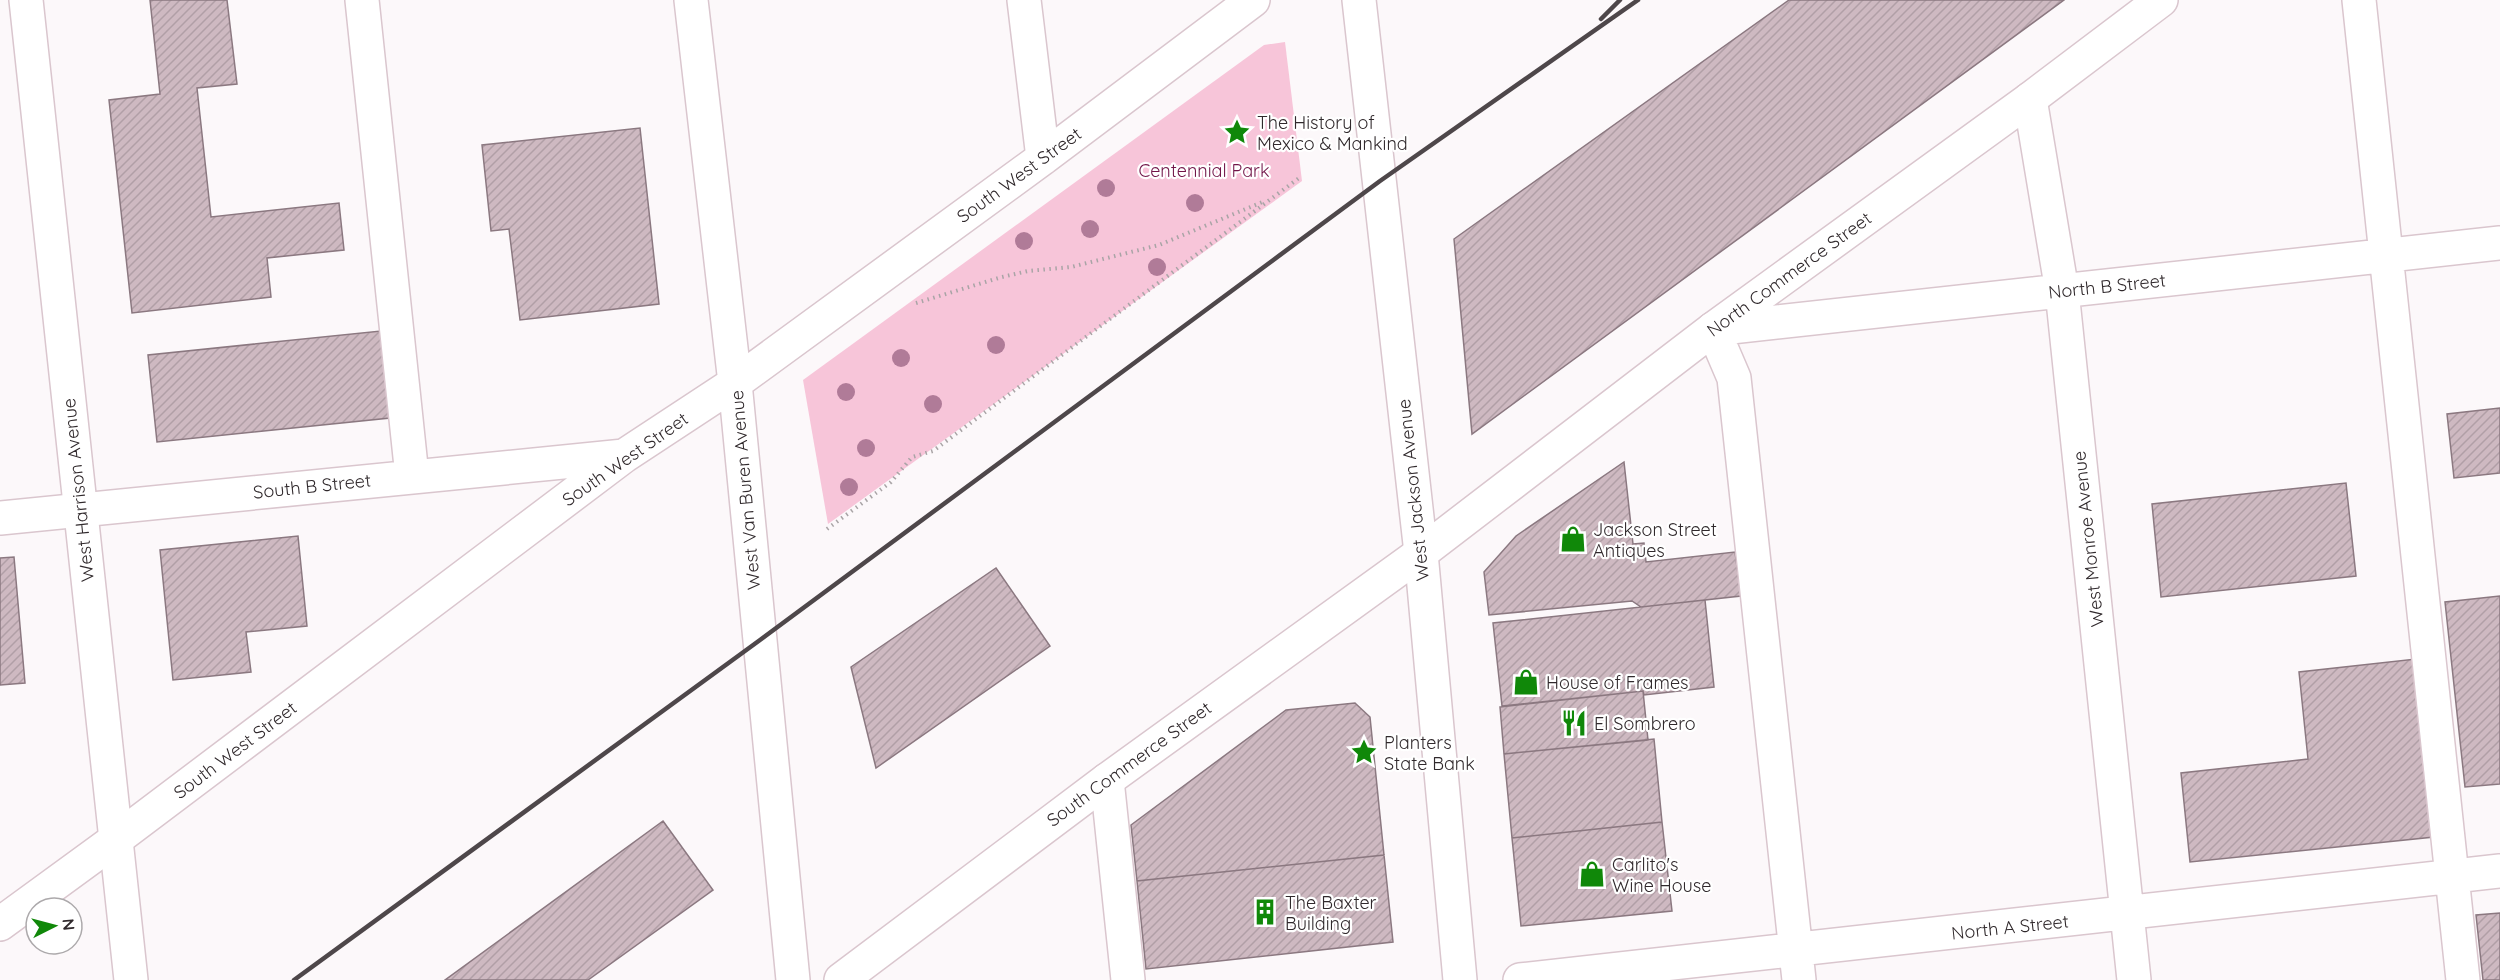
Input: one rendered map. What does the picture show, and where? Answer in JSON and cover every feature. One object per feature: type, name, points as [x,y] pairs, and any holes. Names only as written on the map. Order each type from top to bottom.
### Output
[{"type":"street","name":"West Harrison Avenue","points":[[26,0],[131,980]]},
{"type":"street","points":[[362,0],[412,476]]},
{"type":"street","name":"West Van Buren Avenue","points":[[691,0],[735,383],[793,980]]},
{"type":"street","points":[[1024,0],[1043,158]]},
{"type":"street","name":"South West Street","points":[[0,924],[115,840],[624,456],[735,383],[1043,158],[1253,0]]},
{"type":"street","name":"West Jackson Avenue","points":[[1359,0],[1420,553],[1460,980]]},
{"type":"street","name":"North Commerce Street","points":[[1420,553],[1713,329],[2030,99],[2161,0]]},
{"type":"street","points":[[2359,0],[2463,980]]},
{"type":"street","name":"West Monroe Avenue","points":[[2030,99],[2062,291],[2134,980]]},
{"type":"street","name":"North B Street","points":[[1713,329],[2500,243]]},
{"type":"street","points":[[1713,329],[1734,378],[1797,965]]},
{"type":"street","name":"South B Street","points":[[0,518],[624,456]]},
{"type":"street","name":"South Commerce Street","points":[[841,980],[1107,780],[1420,553]]},
{"type":"street","points":[[1107,780],[1128,980]]},
{"type":"street","name":"North A Street","points":[[1520,980],[1797,965],[2128,914],[2500,871]]},
{"type":"path","points":[[827,529],[891,482],[912,457],[933,451],[1299,178]]},
{"type":"path","points":[[915,303],[1002,277],[1028,271],[1071,267],[1159,246],[1271,199]]},
{"type":"green space","name":"Centennial Park","points":[[1285,42],[1302,181],[828,524],[803,380],[1264,45]]},
{"type":"building","points":[[150,0],[227,0],[237,84],[197,88],[211,217],[339,203],[344,250],[267,258],[271,297],[132,313],[109,100],[160,94]]},
{"type":"building","points":[[1789,0],[2064,0],[1472,434],[1454,239]]},
{"type":"building","points":[[640,128],[659,304],[520,320],[509,229],[491,231],[482,145]]},
{"type":"building","points":[[381,331],[390,418],[157,442],[148,355]]},
{"type":"building","points":[[2500,408],[2500,473],[2454,478],[2447,414]]},
{"type":"building","name":"Jackson Street Antiques","points":[[1624,462],[1633,544],[1644,543],[1646,562],[1735,552],[1741,596],[1641,607],[1632,601],[1489,615],[1484,572],[1516,536]]},
{"type":"building","points":[[2346,483],[2356,576],[2161,597],[2152,504]]},
{"type":"building","points":[[298,536],[307,626],[246,632],[251,672],[173,680],[160,550]]},
{"type":"building","points":[[14,557],[25,683],[0,685],[0,558]]},
{"type":"building","points":[[996,568],[1050,646],[876,768],[851,667]]},
{"type":"building","points":[[2500,596],[2500,784],[2465,787],[2445,602]]},
{"type":"building","points":[[1705,600],[1714,687],[1644,695],[1643,691],[1502,706],[1493,623]]},
{"type":"building","points":[[2416,659],[2434,837],[2190,862],[2181,773],[2308,759],[2299,672]]},
{"type":"building","name":"El Sombrero","points":[[1643,691],[1648,740],[1504,754],[1500,707]]},
{"type":"building","points":[[1355,703],[1370,717],[1384,855],[1137,881],[1131,825],[1286,710]]},
{"type":"building","points":[[1654,739],[1662,822],[1512,838],[1504,754]]},
{"type":"building","points":[[663,821],[713,890],[588,980],[445,980]]},
{"type":"building","name":"Carlito's Wine House","points":[[1662,822],[1672,911],[1521,926],[1512,838]]},
{"type":"building","name":"The Baxter Building","points":[[1384,855],[1393,942],[1146,969],[1137,881]]},
{"type":"building","points":[[2500,913],[2500,980],[2483,980],[2476,915]]},
{"type":"railway","points":[[1601,19],[1620,0]]},
{"type":"railway","points":[[294,980],[760,640],[1380,181],[1638,0]]},
{"type":"place","name":"The History of Mexico & Mankind","points":[[1237,132]]},
{"type":"place","name":"Jackson Street Antiques","points":[[1573,539]]},
{"type":"place","name":"House of Frames","points":[[1526,682]]},
{"type":"place","name":"El Sombrero","points":[[1574,723]]},
{"type":"place","name":"Planters State Bank","points":[[1364,752]]},
{"type":"place","name":"Carlito's Wine House","points":[[1592,874]]},
{"type":"place","name":"The Baxter Building","points":[[1265,912]]}]
